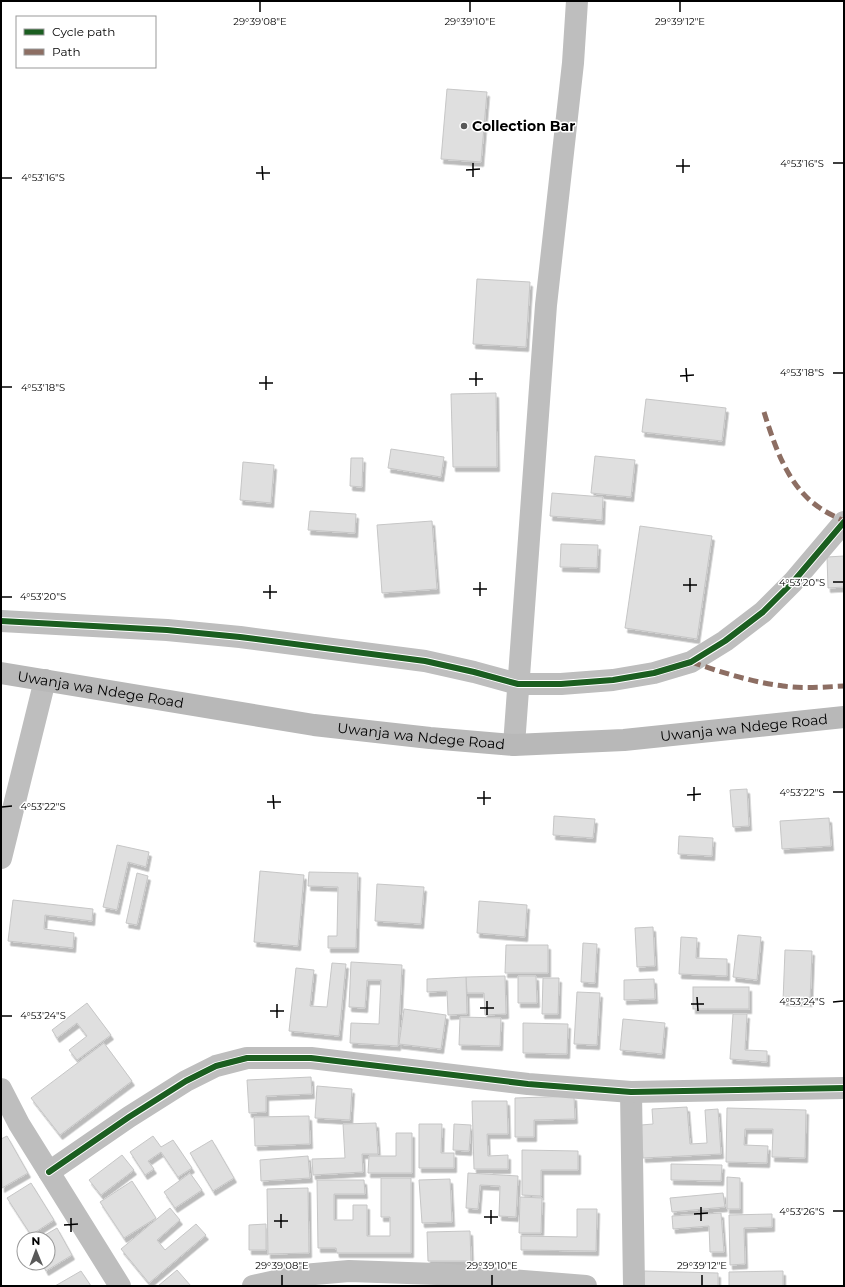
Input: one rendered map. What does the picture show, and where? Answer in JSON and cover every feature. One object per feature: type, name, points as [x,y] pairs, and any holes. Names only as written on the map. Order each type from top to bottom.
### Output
[{"type":"main road","name":"Uwanja wa Ndege Road","points":[[1,672],[314,725],[430,738],[514,745],[624,740],[844,717]]},
{"type":"street","points":[[514,745],[546,305],[574,63],[577,1]]},
{"type":"street","points":[[1,621],[167,630],[240,637],[425,661],[518,684],[561,684],[613,680],[654,673],[691,662],[725,641],[763,612],[793,582],[844,522]]},
{"type":"street","points":[[1,858],[45,680]]},
{"type":"street","points":[[49,1172],[186,1081],[216,1066],[246,1058],[311,1058],[528,1084],[631,1092],[844,1088]]},
{"type":"street","points":[[1,1089],[19,1124],[120,1286]]},
{"type":"street","points":[[631,1092],[634,1286]]},
{"type":"street","points":[[253,1286],[302,1275],[349,1271],[437,1274],[586,1286]]},
{"type":"building","name":"Collection Bar","points":[[447,89],[487,92],[481,162],[441,159]]},
{"type":"building","points":[[477,279],[530,282],[526,347],[473,344]]},
{"type":"building","points":[[496,393],[497,467],[453,467],[451,394]]},
{"type":"building","points":[[646,399],[726,408],[722,441],[642,432]]},
{"type":"building","points":[[391,449],[444,457],[441,477],[388,468]]},
{"type":"building","points":[[595,456],[635,460],[631,497],[591,493]]},
{"type":"building","points":[[351,458],[363,458],[362,487],[350,486]]},
{"type":"building","points":[[243,462],[274,465],[271,503],[240,500]]},
{"type":"building","points":[[552,493],[603,497],[602,520],[550,516]]},
{"type":"building","points":[[310,511],[356,514],[355,533],[308,530]]},
{"type":"building","points":[[432,521],[437,589],[382,593],[377,525]]},
{"type":"building","points":[[640,526],[712,536],[697,639],[625,628]]},
{"type":"building","points":[[561,544],[598,545],[597,568],[560,567]]},
{"type":"building","points":[[844,556],[844,587],[828,588],[827,557]]},
{"type":"building","points":[[747,789],[749,826],[733,827],[730,790]]},
{"type":"building","points":[[554,816],[595,819],[593,838],[553,835]]},
{"type":"building","points":[[829,818],[831,846],[782,849],[780,821]]},
{"type":"building","points":[[679,836],[713,838],[712,856],[678,854]]},
{"type":"building","points":[[117,845],[149,852],[146,867],[128,862],[117,910],[103,907]]},
{"type":"building","points":[[260,871],[304,875],[298,946],[254,942]]},
{"type":"building","points":[[309,872],[358,873],[356,948],[328,948],[328,936],[337,936],[338,887],[308,886]]},
{"type":"building","points":[[137,873],[148,876],[137,925],[126,923]]},
{"type":"building","points":[[377,884],[424,887],[421,924],[375,921]]},
{"type":"building","points":[[13,900],[93,909],[92,921],[45,915],[44,929],[74,933],[73,948],[8,941]]},
{"type":"building","points":[[479,901],[527,905],[525,937],[477,933]]},
{"type":"building","points":[[653,927],[655,966],[637,967],[635,928]]},
{"type":"building","points":[[738,935],[761,937],[757,980],[733,977]]},
{"type":"building","points":[[681,937],[697,938],[696,958],[727,959],[727,976],[679,974]]},
{"type":"building","points":[[583,943],[597,944],[595,983],[581,982]]},
{"type":"building","points":[[506,945],[548,945],[548,973],[505,973]]},
{"type":"building","points":[[785,950],[812,951],[810,1002],[783,1001]]},
{"type":"building","points":[[351,962],[402,965],[398,1046],[350,1043],[351,1023],[379,1024],[381,980],[367,980],[365,1008],[349,1007]]},
{"type":"building","points":[[332,963],[346,964],[339,1036],[289,1031],[296,968],[314,970],[310,1006],[327,1007]]},
{"type":"building","points":[[505,976],[506,1014],[485,1015],[484,993],[467,993],[466,977]]},
{"type":"building","points":[[518,976],[536,976],[537,1003],[518,1003]]},
{"type":"building","points":[[466,977],[467,1014],[448,1015],[447,991],[427,992],[427,979]]},
{"type":"building","points":[[543,978],[559,978],[558,1014],[542,1014]]},
{"type":"building","points":[[654,979],[655,999],[624,1000],[624,980]]},
{"type":"building","points":[[693,987],[749,987],[749,1009],[693,1009]]},
{"type":"building","points":[[577,992],[600,993],[597,1045],[574,1044]]},
{"type":"building","points":[[87,1003],[111,1035],[77,1060],[69,1050],[87,1036],[77,1023],[57,1038],[52,1030]]},
{"type":"building","points":[[404,1009],[446,1015],[441,1049],[399,1044]]},
{"type":"building","points":[[733,1014],[747,1014],[745,1050],[767,1051],[767,1062],[730,1059]]},
{"type":"building","points":[[460,1017],[501,1018],[500,1046],[459,1045]]},
{"type":"building","points":[[623,1019],[665,1023],[662,1054],[620,1050]]},
{"type":"building","points":[[523,1023],[568,1024],[567,1054],[523,1053]]},
{"type":"building","points":[[104,1043],[132,1081],[60,1135],[31,1098]]},
{"type":"building","points":[[311,1077],[312,1094],[266,1096],[266,1112],[249,1113],[247,1080]]},
{"type":"building","points":[[317,1086],[352,1089],[350,1120],[315,1118]]},
{"type":"building","points":[[574,1096],[575,1119],[534,1120],[534,1137],[515,1137],[515,1098]]},
{"type":"building","points":[[472,1101],[507,1101],[508,1134],[487,1134],[488,1156],[508,1155],[508,1169],[474,1169]]},
{"type":"building","points":[[687,1107],[690,1144],[707,1143],[705,1110],[718,1109],[721,1154],[643,1158],[641,1125],[653,1124],[652,1109]]},
{"type":"building","points":[[727,1108],[806,1110],[805,1158],[772,1157],[773,1129],[745,1129],[744,1145],[768,1146],[767,1163],[726,1162]]},
{"type":"building","points":[[309,1116],[310,1144],[255,1146],[254,1117]]},
{"type":"building","points":[[376,1123],[378,1154],[362,1154],[363,1172],[313,1175],[312,1159],[345,1158],[343,1124]]},
{"type":"building","points":[[419,1124],[442,1124],[441,1153],[454,1153],[454,1168],[419,1168]]},
{"type":"building","points":[[454,1124],[471,1125],[469,1151],[453,1150]]},
{"type":"building","points":[[396,1133],[412,1133],[412,1173],[368,1173],[369,1156],[396,1156]]},
{"type":"building","points":[[7,1136],[28,1173],[2,1188],[1,1139]]},
{"type":"building","points":[[153,1136],[161,1147],[173,1140],[192,1168],[178,1177],[161,1152],[148,1161],[154,1169],[145,1175],[130,1152]]},
{"type":"building","points":[[212,1140],[234,1178],[213,1191],[190,1153]]},
{"type":"building","points":[[522,1150],[578,1151],[578,1170],[541,1170],[541,1196],[522,1195]]},
{"type":"building","points":[[122,1155],[134,1170],[101,1195],[89,1180]]},
{"type":"building","points":[[308,1156],[310,1178],[261,1181],[260,1160]]},
{"type":"building","points":[[671,1164],[722,1165],[721,1181],[671,1180]]},
{"type":"building","points":[[190,1173],[202,1190],[175,1208],[164,1192]]},
{"type":"building","points":[[468,1173],[518,1176],[516,1217],[499,1216],[500,1186],[480,1185],[478,1209],[466,1208]]},
{"type":"building","points":[[727,1177],[740,1178],[740,1209],[727,1209]]},
{"type":"building","points":[[381,1178],[411,1178],[411,1253],[337,1253],[336,1248],[318,1248],[317,1180],[364,1180],[365,1194],[334,1194],[334,1220],[353,1220],[353,1205],[367,1205],[367,1236],[390,1236],[390,1217],[381,1217]]},
{"type":"building","points":[[450,1179],[452,1222],[422,1223],[419,1180]]},
{"type":"building","points":[[132,1181],[156,1218],[124,1238],[100,1202]]},
{"type":"building","points":[[31,1183],[54,1220],[37,1231],[28,1231],[7,1198]]},
{"type":"building","points":[[308,1188],[309,1253],[268,1254],[267,1189]]},
{"type":"building","points":[[723,1193],[725,1207],[672,1212],[670,1198]]},
{"type":"building","points":[[520,1197],[542,1198],[541,1233],[519,1233]]},
{"type":"building","points":[[170,1208],[180,1220],[157,1240],[165,1250],[196,1224],[206,1235],[149,1283],[121,1249]]},
{"type":"building","points":[[577,1209],[597,1209],[596,1251],[521,1250],[521,1236],[577,1237]]},
{"type":"building","points":[[721,1213],[724,1252],[710,1252],[709,1226],[673,1229],[672,1216]]},
{"type":"building","points":[[772,1214],[772,1227],[744,1228],[745,1264],[730,1265],[729,1215]]},
{"type":"building","points":[[266,1224],[266,1250],[249,1250],[249,1225]]},
{"type":"building","points":[[57,1228],[72,1255],[56,1265],[56,1231],[52,1231]]},
{"type":"building","points":[[470,1231],[471,1261],[428,1261],[427,1232]]},
{"type":"building","points":[[177,1270],[191,1286],[158,1286]]},
{"type":"building","points":[[81,1271],[91,1286],[55,1286]]},
{"type":"building","points":[[644,1271],[718,1273],[718,1286],[644,1286]]},
{"type":"building","points":[[783,1271],[783,1286],[729,1286],[729,1272]]},
{"type":"marked path","points":[[764,412],[778,452],[791,478],[799,489],[820,508],[844,521]]},
{"type":"marked path","points":[[691,662],[736,676],[771,684],[814,688],[844,686]]},
{"type":"cycle path","points":[[1,621],[167,630],[240,637],[425,661],[518,684],[561,684],[613,680],[654,673],[691,662],[725,641],[763,612],[793,582],[844,522]]},
{"type":"cycle path","points":[[49,1172],[129,1117],[186,1081],[216,1066],[247,1058],[311,1058],[528,1084],[631,1092],[844,1088]]},
{"type":"place","name":"Collection Bar","points":[[464,126]]}]
